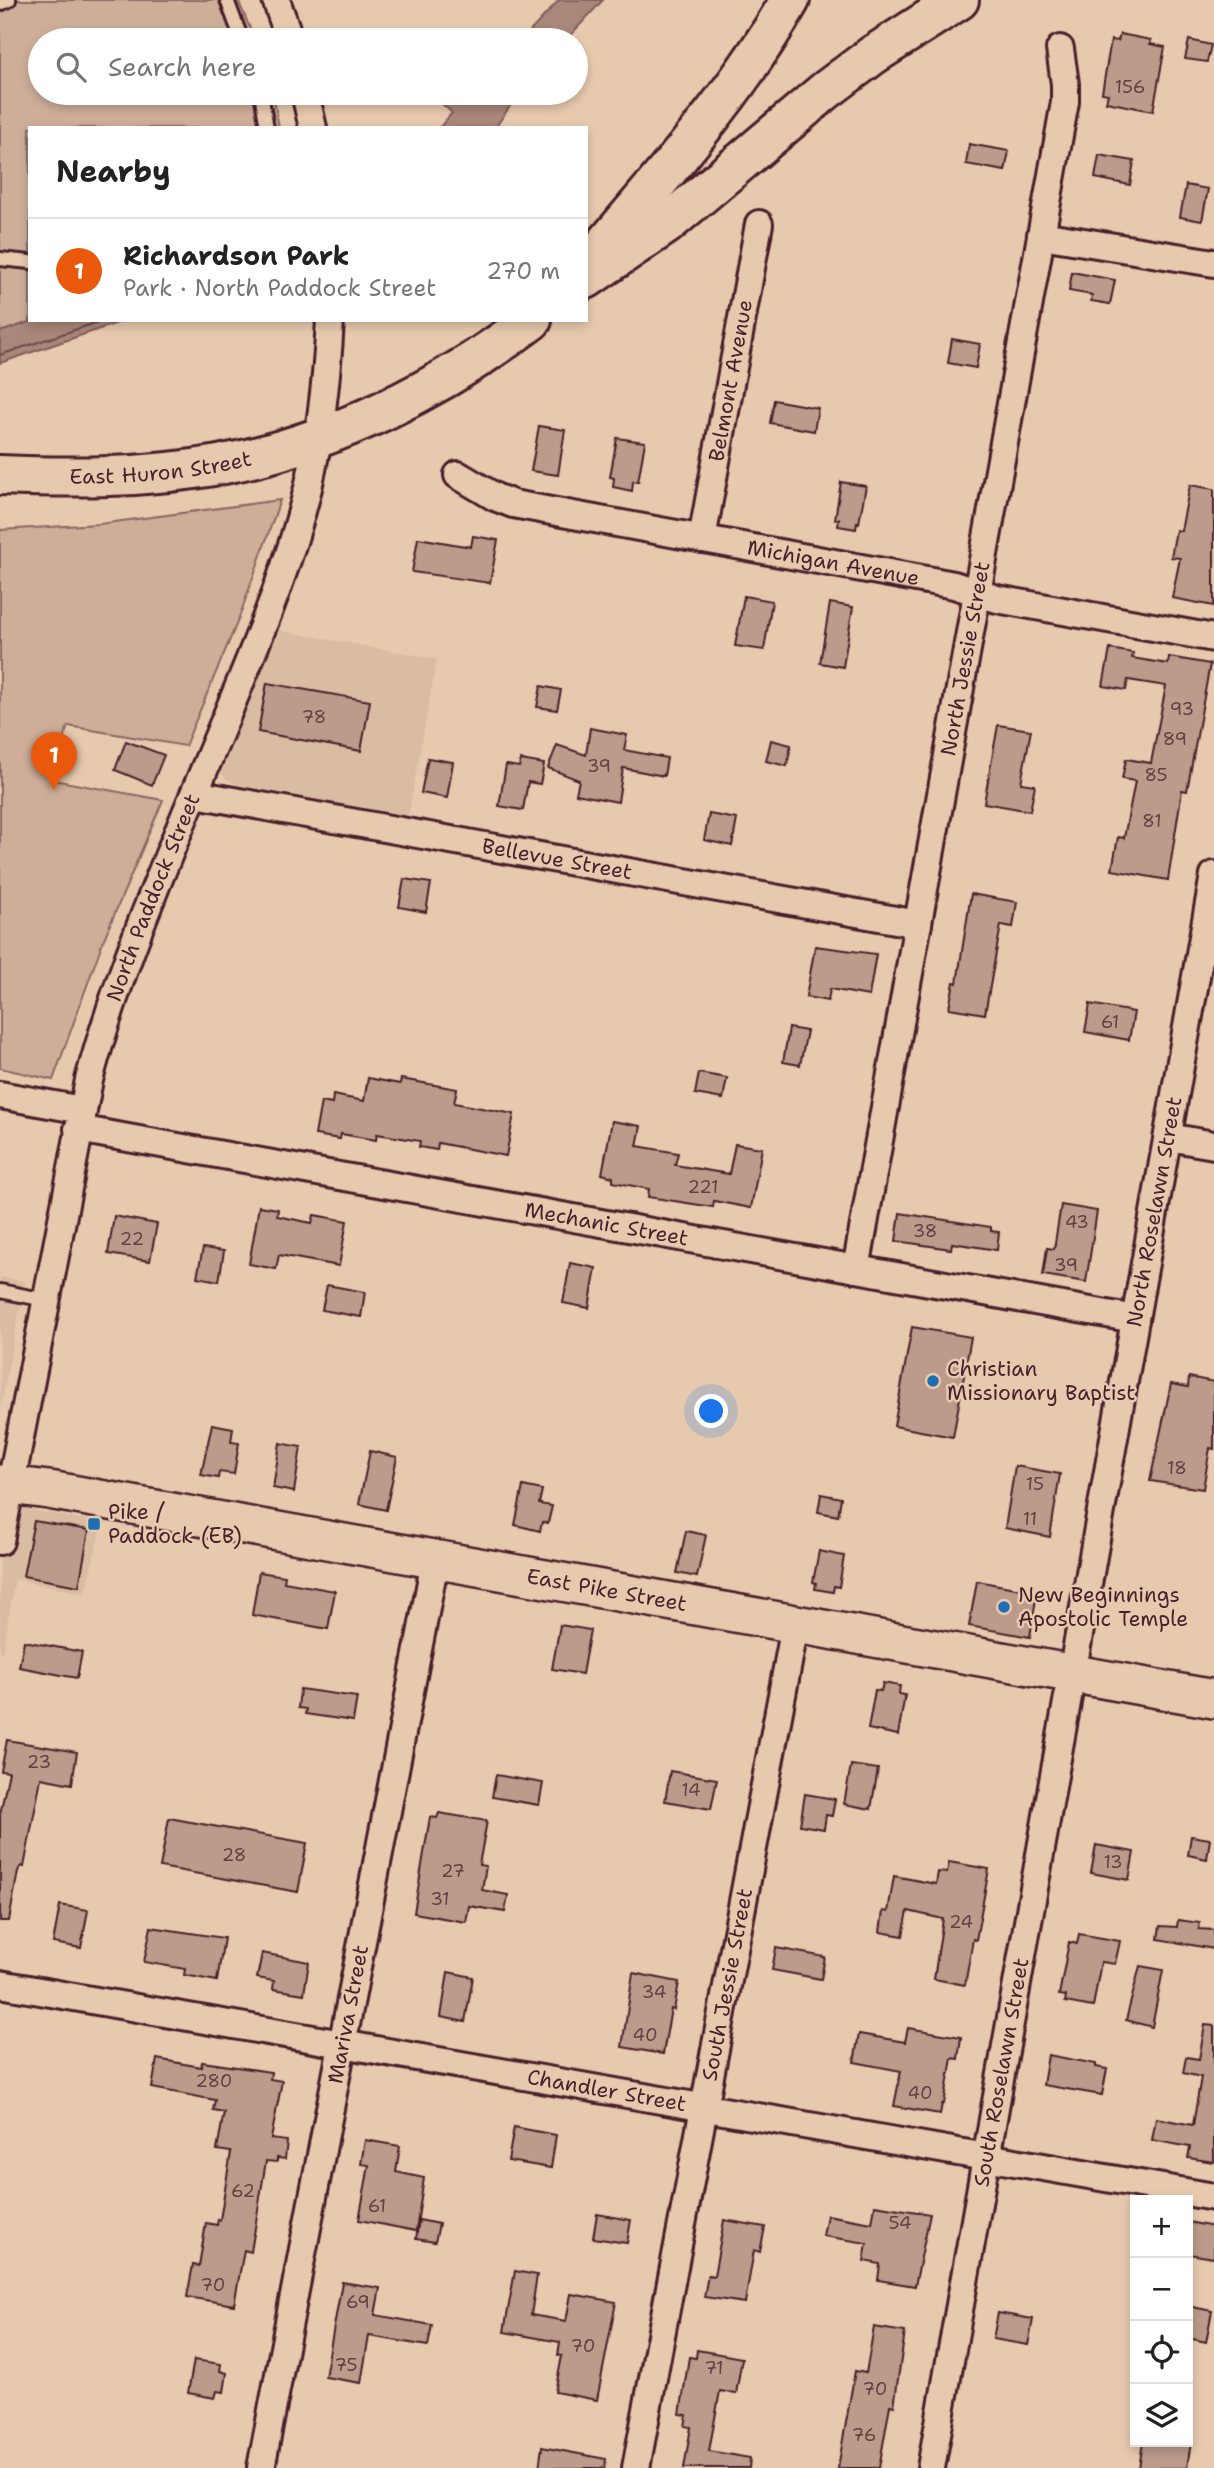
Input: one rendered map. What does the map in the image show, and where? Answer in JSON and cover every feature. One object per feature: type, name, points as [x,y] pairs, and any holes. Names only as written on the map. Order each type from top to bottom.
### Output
[{"type":"highway","points":[[588,265],[712,118],[771,34],[790,0]]},
{"type":"highway","points":[[588,278],[667,224],[825,91],[873,55],[959,0]]},
{"type":"highway","name":"East Huron Street","points":[[0,475],[136,475],[234,462],[319,437],[420,392],[474,360],[529,322]]},
{"type":"street","points":[[276,0],[286,28]]},
{"type":"street","name":"North Jessie Street","points":[[856,1269],[1065,102],[1060,49]]},
{"type":"street","points":[[308,105],[313,126]]},
{"type":"street","name":"Belmont Avenue","points":[[702,539],[759,224]]},
{"type":"street","points":[[1041,236],[1214,263]]},
{"type":"street","name":"North Paddock Street","points":[[0,1541],[5,1485],[46,1300],[80,1119],[96,1051],[124,965],[278,587],[305,500],[319,437],[330,322]]},
{"type":"street","name":"Michigan Avenue","points":[[458,475],[495,497],[513,504],[954,585],[997,599],[1214,638]]},
{"type":"street","name":"Bellevue Street","points":[[195,794],[918,924]]},
{"type":"street","name":"North Roselawn Street","points":[[1072,1674],[1214,875]]},
{"type":"street","name":"Mechanic Street","points":[[0,1095],[80,1119],[856,1269],[1135,1319]]},
{"type":"street","points":[[1168,1137],[1214,1145]]},
{"type":"street","name":"East Pike Street","points":[[5,1485],[61,1492],[795,1626],[1214,1699]]},
{"type":"street","name":"Mariva Street","points":[[266,2467],[342,2045],[435,1561]]},
{"type":"street","name":"South Jessie Street","points":[[636,2468],[795,1626]]},
{"type":"street","name":"South Roselawn Street","points":[[931,2468],[1072,1674]]},
{"type":"street","name":"Chandler Street","points":[[0,1984],[1214,2197]]},
{"type":"lane","points":[[0,4],[9,0]]},
{"type":"lane","points":[[227,0],[238,28]]},
{"type":"lane","points":[[263,105],[267,126]]},
{"type":"lane","points":[[0,259],[28,262]]},
{"type":"lane","points":[[0,1291],[46,1300]]},
{"type":"shaded area","points":[[0,0],[238,0],[250,28],[28,28],[28,105],[275,105],[279,126],[28,126],[30,322],[0,332]]},
{"type":"shaded area","points":[[280,500],[239,618],[185,746],[68,726],[53,780],[163,800],[103,941],[53,1080],[0,1068],[0,530],[99,524]]},
{"type":"shaded area","points":[[276,630],[437,659],[408,818],[234,784],[221,774]]},
{"type":"shaded area","points":[[0,1277],[25,1281],[0,1411]]},
{"type":"shaded area","points":[[0,1504],[102,1523],[85,1594],[15,1579],[3,1652],[0,1651]]},
{"type":"water","points":[[559,0],[603,0],[577,28],[533,28]]},
{"type":"water","points":[[443,105],[511,105],[496,126],[441,126],[452,113]]},
{"type":"water","points":[[30,322],[120,322],[0,363],[0,332]]},
{"type":"building","points":[[1120,34],[1151,40],[1150,44],[1165,47],[1153,111],[1106,102],[1108,94],[1102,93],[1111,40],[1118,41]]},
{"type":"building","points":[[1189,40],[1211,45],[1207,62],[1185,59]]},
{"type":"building","points":[[969,144],[1009,151],[1005,171],[966,164]]},
{"type":"building","points":[[1099,155],[1134,161],[1130,185],[1095,178]]},
{"type":"building","points":[[1186,185],[1208,189],[1202,221],[1180,217]]},
{"type":"building","points":[[1072,272],[1115,280],[1110,304],[1091,301],[1092,295],[1069,291]]},
{"type":"building","points":[[952,339],[980,344],[976,368],[948,363]]},
{"type":"building","points":[[774,400],[818,408],[814,431],[770,423]]},
{"type":"building","points":[[539,426],[565,430],[558,475],[531,471]]},
{"type":"building","points":[[617,438],[645,442],[638,482],[633,481],[632,491],[613,487],[614,478],[610,477]]},
{"type":"building","points":[[841,482],[866,486],[856,529],[838,526],[839,519],[835,519]]},
{"type":"building","points":[[1190,485],[1214,489],[1214,606],[1172,598],[1180,558],[1171,557],[1176,530],[1181,531]]},
{"type":"building","points":[[473,536],[498,540],[490,583],[412,572],[418,538],[471,547]]},
{"type":"building","points":[[744,596],[772,601],[764,650],[735,646]]},
{"type":"building","points":[[830,603],[853,607],[843,667],[820,663]]},
{"type":"building","points":[[1110,649],[1133,653],[1132,658],[1168,664],[1169,657],[1210,664],[1187,791],[1182,790],[1168,880],[1112,870],[1118,837],[1124,838],[1135,781],[1122,779],[1126,759],[1151,763],[1166,686],[1128,680],[1126,690],[1103,686]]},
{"type":"building","points":[[267,683],[370,701],[361,751],[258,732]]},
{"type":"building","points":[[541,686],[561,690],[557,710],[537,707]]},
{"type":"building","points":[[998,725],[1031,730],[1021,783],[1035,785],[1030,811],[984,803]]},
{"type":"building","points":[[590,728],[627,735],[624,750],[667,758],[664,776],[623,768],[618,802],[576,794],[579,780],[548,768],[557,745],[586,755]]},
{"type":"building","points":[[771,740],[791,745],[787,766],[766,761]]},
{"type":"building","points":[[126,741],[164,755],[152,785],[115,770]]},
{"type":"building","points":[[428,758],[453,762],[447,798],[421,793]]},
{"type":"building","points":[[521,760],[544,764],[540,784],[528,782],[523,810],[499,806],[506,765],[519,767]]},
{"type":"building","points":[[709,814],[737,819],[732,846],[704,840]]},
{"type":"building","points":[[404,879],[431,883],[426,912],[399,907]]},
{"type":"building","points":[[971,894],[1017,902],[1013,927],[1001,925],[985,1014],[949,1008],[954,982],[957,983]]},
{"type":"building","points":[[815,946],[876,954],[869,996],[830,989],[828,1001],[806,997]]},
{"type":"building","points":[[1090,1004],[1134,1012],[1129,1040],[1085,1032]]},
{"type":"building","points":[[789,1028],[807,1031],[800,1065],[783,1062]]},
{"type":"building","points":[[699,1073],[727,1078],[723,1099],[695,1094]]},
{"type":"building","points":[[368,1078],[400,1084],[401,1079],[457,1089],[454,1103],[514,1114],[506,1156],[438,1143],[437,1150],[419,1147],[420,1141],[377,1134],[376,1140],[341,1134],[340,1139],[315,1135],[321,1102],[332,1104],[333,1095],[364,1101]]},
{"type":"building","points":[[612,1121],[641,1126],[637,1146],[678,1153],[675,1165],[729,1174],[735,1144],[762,1148],[751,1208],[714,1201],[713,1207],[648,1197],[649,1189],[613,1182],[613,1177],[602,1174]]},
{"type":"building","points":[[1061,1205],[1097,1211],[1086,1282],[1043,1275],[1047,1248],[1054,1249]]},
{"type":"building","points":[[259,1206],[278,1209],[277,1216],[312,1223],[314,1215],[347,1221],[339,1266],[279,1255],[276,1269],[249,1264]]},
{"type":"building","points":[[900,1213],[991,1227],[991,1231],[999,1232],[997,1250],[952,1243],[951,1249],[896,1241]]},
{"type":"building","points":[[114,1216],[157,1224],[150,1261],[108,1254]]},
{"type":"building","points":[[203,1248],[224,1251],[219,1281],[197,1277]]},
{"type":"building","points":[[570,1263],[596,1268],[589,1308],[563,1303]]},
{"type":"building","points":[[327,1285],[365,1292],[361,1317],[322,1310]]},
{"type":"building","name":"Christian Missionary Baptist","points":[[912,1327],[971,1337],[953,1437],[894,1426]]},
{"type":"building","points":[[1189,1377],[1214,1382],[1214,1449],[1210,1448],[1203,1489],[1150,1481],[1171,1384],[1188,1387]]},
{"type":"building","points":[[212,1424],[233,1428],[231,1442],[239,1443],[234,1474],[219,1472],[218,1478],[201,1475]]},
{"type":"building","points":[[280,1443],[301,1447],[294,1492],[273,1488]]},
{"type":"building","points":[[370,1451],[397,1457],[386,1510],[359,1504]]},
{"type":"building","points":[[1015,1466],[1060,1474],[1050,1537],[1005,1528]]},
{"type":"building","points":[[523,1486],[542,1490],[539,1504],[552,1506],[548,1523],[542,1522],[540,1531],[515,1525]]},
{"type":"building","points":[[821,1494],[841,1498],[838,1516],[818,1512]]},
{"type":"building","points":[[34,1521],[89,1530],[79,1586],[23,1576]]},
{"type":"building","points":[[686,1531],[706,1535],[697,1577],[677,1573]]},
{"type":"building","points":[[819,1551],[844,1556],[839,1587],[834,1586],[833,1592],[815,1589],[816,1583],[813,1582]]},
{"type":"building","points":[[259,1572],[285,1576],[284,1582],[335,1591],[328,1629],[252,1615]]},
{"type":"building","name":"New Beginnings Apostolic Temple","points":[[977,1581],[1037,1592],[1030,1637],[969,1626]]},
{"type":"building","points":[[560,1625],[590,1630],[582,1674],[552,1669]]},
{"type":"building","points":[[24,1641],[82,1652],[77,1678],[19,1667]]},
{"type":"building","points":[[883,1683],[900,1686],[899,1694],[905,1695],[898,1735],[868,1729],[875,1690],[881,1691]]},
{"type":"building","points":[[300,1689],[357,1697],[353,1721],[305,1714],[306,1709],[298,1708]]},
{"type":"building","points":[[7,1740],[77,1752],[72,1784],[41,1778],[24,1867],[21,1866],[18,1871],[9,1921],[0,1921],[0,1814],[9,1772],[1,1771]]},
{"type":"building","points":[[851,1765],[878,1769],[871,1809],[844,1804]]},
{"type":"building","points":[[670,1771],[717,1779],[711,1809],[665,1801]]},
{"type":"building","points":[[496,1775],[543,1783],[539,1805],[492,1797]]},
{"type":"building","points":[[805,1794],[835,1799],[832,1816],[826,1815],[824,1829],[800,1825]]},
{"type":"building","points":[[439,1813],[487,1821],[479,1865],[486,1866],[482,1890],[508,1895],[505,1912],[469,1906],[466,1922],[414,1913],[430,1817],[437,1818]]},
{"type":"building","points":[[169,1818],[307,1843],[298,1892],[160,1867]]},
{"type":"building","points":[[1191,1836],[1210,1839],[1207,1859],[1188,1855]]},
{"type":"building","points":[[1096,1845],[1134,1852],[1129,1880],[1091,1873]]},
{"type":"building","points":[[949,1862],[989,1869],[965,1985],[934,1979],[943,1919],[908,1911],[903,1936],[880,1932],[883,1911],[888,1912],[894,1876],[936,1884],[938,1872],[947,1873]]},
{"type":"building","points":[[60,1905],[88,1910],[81,1948],[53,1943]]},
{"type":"building","points":[[1178,1920],[1200,1923],[1199,1929],[1214,1930],[1214,1949],[1158,1939],[1160,1926],[1177,1927]]},
{"type":"building","points":[[151,1927],[224,1938],[217,1981],[184,1975],[185,1969],[144,1962]]},
{"type":"building","points":[[1079,1934],[1120,1941],[1115,1964],[1101,1962],[1093,2007],[1065,2002],[1066,1996],[1059,1995],[1069,1942],[1077,1944]]},
{"type":"building","points":[[776,1948],[825,1957],[821,1979],[772,1970]]},
{"type":"building","points":[[262,1953],[309,1962],[304,1994],[273,1989],[274,1981],[257,1978]]},
{"type":"building","points":[[1140,1966],[1163,1970],[1152,2027],[1126,2020]]},
{"type":"building","points":[[448,1972],[473,1977],[465,2022],[441,2017]]},
{"type":"building","points":[[633,1973],[679,1982],[663,2054],[622,2047]]},
{"type":"building","points":[[1205,2025],[1214,2026],[1214,2162],[1188,2158],[1190,2147],[1152,2140],[1156,2118],[1193,2125],[1201,2077],[1183,2073],[1186,2057],[1199,2059]]},
{"type":"building","points":[[908,2028],[961,2037],[958,2059],[952,2058],[940,2114],[894,2106],[901,2071],[854,2062],[859,2034],[905,2042]]},
{"type":"building","points":[[1048,2055],[1096,2064],[1096,2067],[1107,2069],[1102,2095],[1043,2085]]},
{"type":"building","points":[[157,2059],[201,2067],[202,2062],[271,2072],[270,2079],[282,2081],[271,2139],[287,2141],[285,2159],[277,2158],[277,2162],[266,2161],[251,2252],[244,2250],[234,2305],[187,2297],[193,2265],[199,2266],[206,2223],[217,2225],[218,2219],[220,2220],[231,2152],[217,2150],[224,2112],[213,2110],[215,2100],[152,2088]]},
{"type":"building","points":[[514,2127],[556,2135],[551,2168],[508,2161]]},
{"type":"building","points":[[365,2140],[400,2146],[396,2172],[424,2178],[416,2231],[359,2220],[369,2165],[361,2164]]},
{"type":"building","points":[[875,2205],[930,2214],[915,2286],[878,2280],[880,2264],[864,2261],[867,2243],[823,2236],[827,2215],[872,2223]]},
{"type":"building","points":[[597,2214],[631,2220],[627,2243],[593,2238]]},
{"type":"building","points":[[419,2220],[439,2224],[435,2242],[416,2239]]},
{"type":"building","points":[[724,2220],[765,2227],[760,2252],[754,2250],[745,2303],[704,2297],[708,2275],[714,2276]]},
{"type":"building","points":[[1193,2223],[1214,2227],[1214,2258],[1193,2255]]},
{"type":"building","points":[[515,2271],[537,2275],[531,2315],[566,2321],[571,2294],[616,2302],[597,2400],[555,2392],[562,2356],[558,2355],[560,2342],[504,2332]]},
{"type":"building","points":[[342,2282],[380,2288],[375,2315],[432,2325],[428,2346],[369,2336],[361,2383],[325,2377]]},
{"type":"building","points":[[1193,2307],[1212,2311],[1206,2342],[1193,2339]]},
{"type":"building","points":[[998,2313],[1033,2319],[1028,2345],[993,2339]]},
{"type":"building","points":[[874,2327],[905,2332],[894,2406],[890,2405],[879,2468],[838,2468],[855,2371],[866,2373]]},
{"type":"building","points":[[697,2350],[742,2358],[736,2394],[720,2391],[709,2451],[750,2458],[749,2468],[684,2468],[691,2427],[685,2426],[687,2415],[680,2414],[689,2357],[696,2358]]},
{"type":"building","points":[[194,2360],[221,2364],[220,2371],[227,2373],[224,2392],[217,2391],[215,2398],[188,2393]]},
{"type":"building","points":[[542,2447],[606,2459],[605,2468],[539,2468]]},
{"type":"building","points":[[1142,2447],[1190,2447],[1187,2468],[1139,2468]]},
{"type":"place","name":"Richardson Park","points":[[54,790]]},
{"type":"place","name":"Christian Missionary Baptist","points":[[933,1381]]},
{"type":"place","name":"Pike / Paddock (EB)","points":[[94,1524]]},
{"type":"place","name":"New Beginnings Apostolic Temple","points":[[1004,1607]]}]
